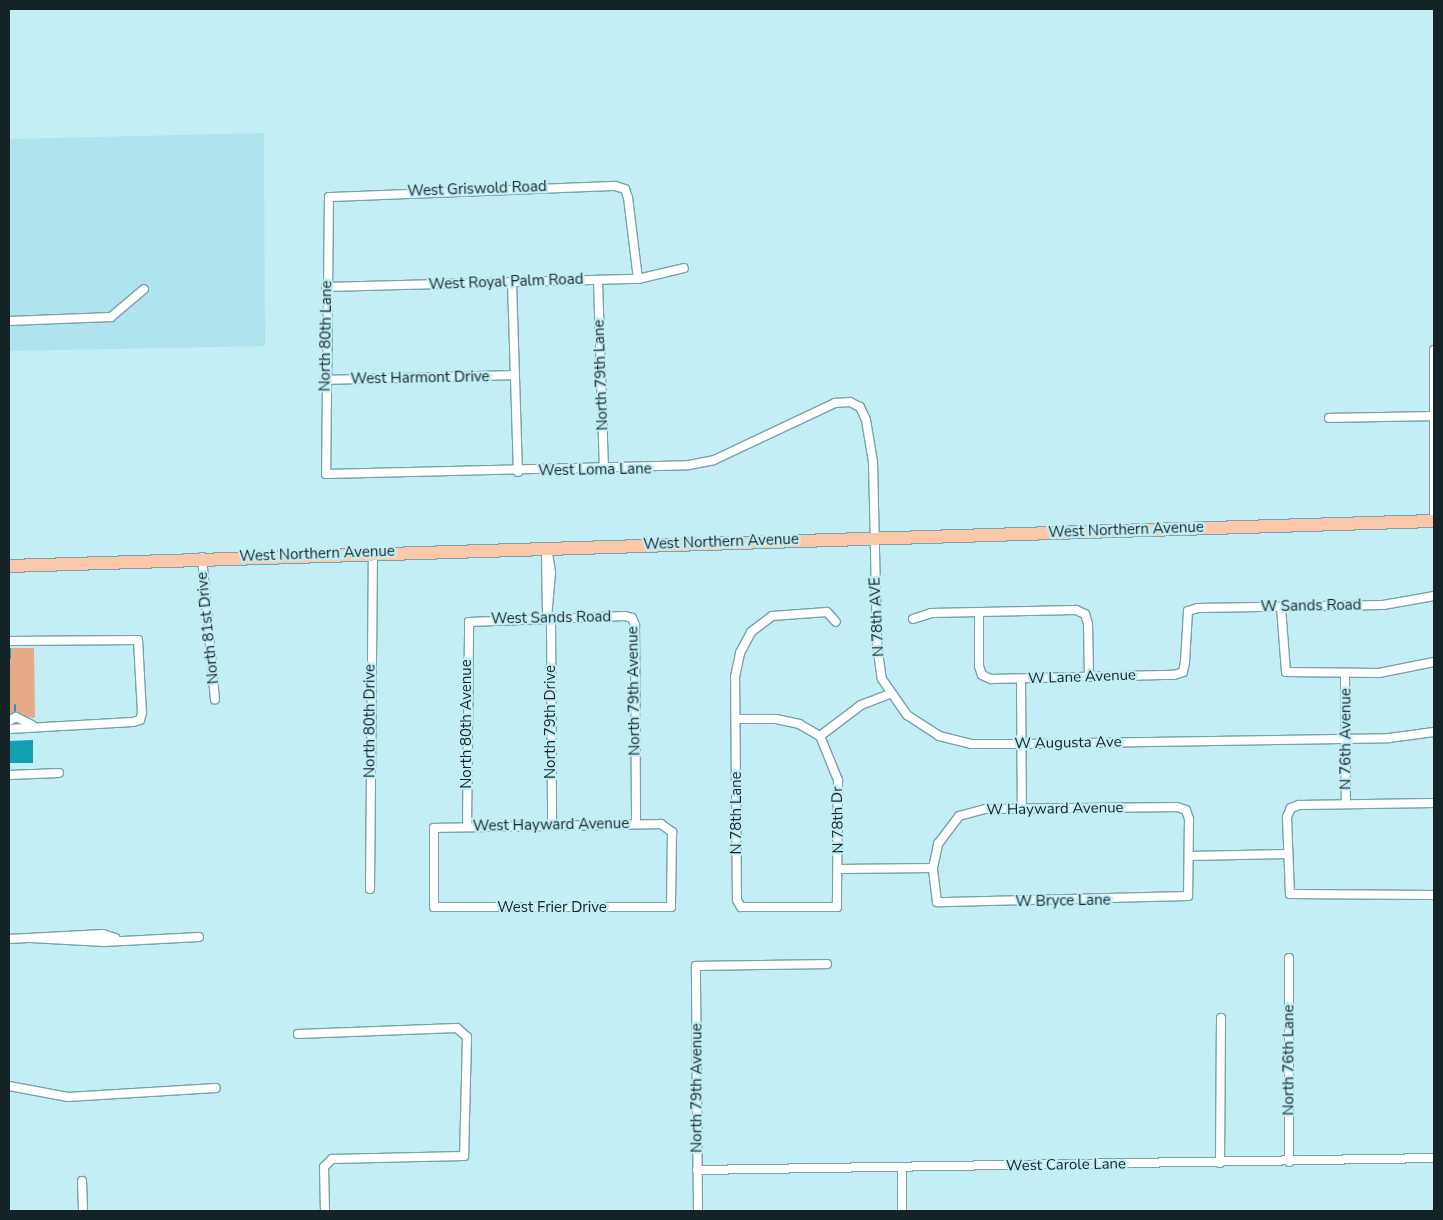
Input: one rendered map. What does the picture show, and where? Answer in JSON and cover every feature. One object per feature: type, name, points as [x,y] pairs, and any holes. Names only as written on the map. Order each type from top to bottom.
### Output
[{"type":"main road","name":"West Northern Avenue","points":[[9,566],[202,557],[1434,520]]},
{"type":"street","name":"West Griswold Road","points":[[329,197],[566,187],[625,189],[638,279]]},
{"type":"street","name":"North 80th Lane","points":[[326,474],[326,287],[329,197]]},
{"type":"street","name":"West Royal Palm Road","points":[[326,287],[638,279],[684,268]]},
{"type":"street","name":"North 79th Lane","points":[[598,280],[604,470]]},
{"type":"street","points":[[512,282],[518,472]]},
{"type":"street","points":[[9,321],[112,317],[144,289]]},
{"type":"street","points":[[1434,350],[1434,520]]},
{"type":"street","name":"West Harmont Drive","points":[[325,380],[514,375]]},
{"type":"street","name":"West Loma Lane","points":[[326,474],[664,469],[714,460],[835,403],[850,402],[860,407],[870,439],[874,537]]},
{"type":"street","points":[[1329,418],[1434,416]]},
{"type":"street","name":"N 78th AVE","points":[[874,537],[877,645],[882,679],[890,694]]},
{"type":"street","name":"North 79th Drive","points":[[547,547],[552,825]]},
{"type":"street","name":"North 80th Drive","points":[[370,889],[373,552]]},
{"type":"street","name":"North 81st Drive","points":[[202,557],[215,699]]},
{"type":"street","name":"W Sands Road","points":[[1183,672],[1188,611],[1383,605],[1434,596]]},
{"type":"street","points":[[1281,607],[1286,672],[1379,673],[1434,662]]},
{"type":"street","points":[[836,622],[827,612],[802,611],[772,616],[751,632],[735,677],[736,719],[784,720],[820,736],[861,705],[890,694]]},
{"type":"street","points":[[913,620],[931,613],[1085,614],[1089,676]]},
{"type":"street","name":"W Lane Avenue","points":[[979,613],[982,675],[1021,678],[1183,672]]},
{"type":"street","name":"West Sands Road","points":[[469,622],[549,618],[632,618]]},
{"type":"street","name":"North 79th Avenue","points":[[632,618],[636,824]]},
{"type":"street","name":"North 80th Avenue","points":[[467,826],[469,622]]},
{"type":"street","points":[[9,641],[138,640],[140,720],[32,725],[16,732],[9,729]]},
{"type":"street","name":"N 76th Avenue","points":[[1345,674],[1346,804]]},
{"type":"street","points":[[1021,678],[1022,809]]},
{"type":"street","name":"W Augusta Ave","points":[[890,694],[907,715],[939,736],[971,744],[1347,739],[1434,732]]},
{"type":"street","points":[[9,721],[16,718],[32,725]]},
{"type":"street","name":"N 78th Lane","points":[[736,719],[737,900],[741,907],[836,907]]},
{"type":"street","name":"N 78th Dr","points":[[820,736],[838,780],[839,868],[836,907]]},
{"type":"street","points":[[9,775],[59,773]]},
{"type":"street","points":[[1434,803],[1346,804],[1291,808],[1287,817],[1290,894],[1434,895]]},
{"type":"street","name":"W Hayward Avenue","points":[[936,902],[932,868],[938,844],[958,816],[986,808],[1186,810],[1190,856]]},
{"type":"street","name":"West Hayward Avenue","points":[[434,907],[434,828],[636,824],[669,826],[672,832],[671,907]]},
{"type":"street","points":[[1190,856],[1288,854]]},
{"type":"street","name":"W Bryce Lane","points":[[936,902],[1188,896],[1190,856]]},
{"type":"street","points":[[839,868],[932,868]]},
{"type":"street","name":"West Frier Drive","points":[[434,907],[671,907]]},
{"type":"street","points":[[9,939],[103,934],[115,938],[199,937]]},
{"type":"street","name":"North 76th Lane","points":[[1289,958],[1289,1162]]},
{"type":"street","name":"North 79th Avenue","points":[[698,1211],[696,966],[827,964]]},
{"type":"street","points":[[1220,1163],[1222,1018]]},
{"type":"street","points":[[298,1034],[464,1030],[464,1156],[327,1161],[325,1211]]},
{"type":"street","points":[[9,1086],[68,1096],[216,1088]]},
{"type":"street","name":"West Carole Lane","points":[[697,1170],[1289,1162],[1434,1158]]},
{"type":"street","points":[[902,1167],[902,1211]]},
{"type":"street","points":[[82,1181],[83,1211]]},
{"type":"shaded area","points":[[264,133],[265,346],[9,351],[9,139]]},
{"type":"shaded area","points":[[9,648],[34,648],[35,718],[9,715]]},
{"type":"water","points":[[33,740],[33,763],[9,763],[9,741]]},
{"type":"waterway","points":[[10,649],[10,658]]},
{"type":"waterway","points":[[15,705],[15,711]]}]
